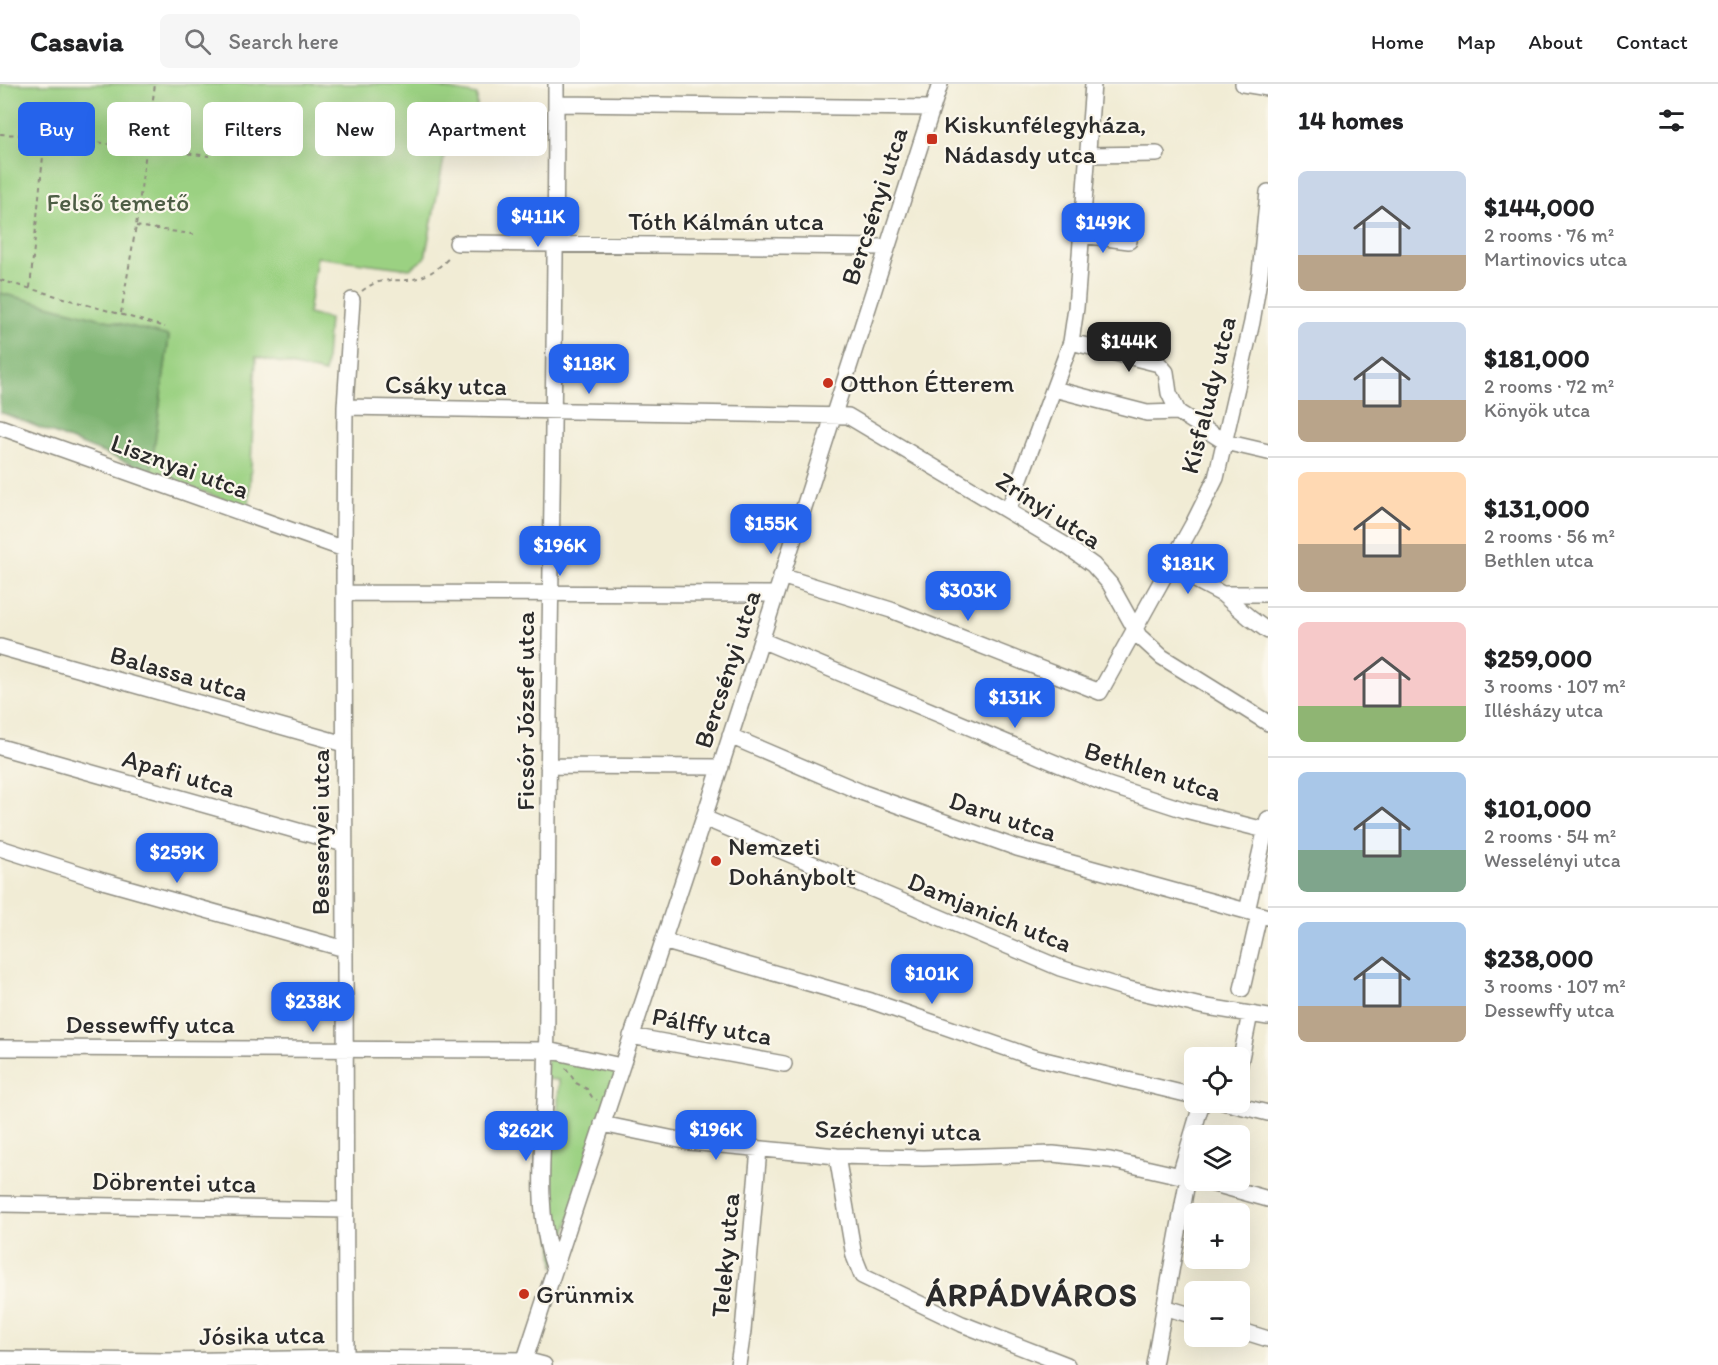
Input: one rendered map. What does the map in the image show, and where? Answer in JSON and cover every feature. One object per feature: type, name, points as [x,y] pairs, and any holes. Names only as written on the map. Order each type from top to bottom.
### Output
[{"type":"street","name":"Ficsór József utca","points":[[547,1056],[556,84]]},
{"type":"street","name":"Bercsényi utca","points":[[524,1363],[704,818],[940,84]]},
{"type":"street","points":[[1008,511],[1071,342],[1076,308],[1093,84]]},
{"type":"street","points":[[1243,84],[1268,88]]},
{"type":"street","points":[[556,104],[931,108]]},
{"type":"street","points":[[1088,155],[1157,154]]},
{"type":"street","name":"Kisfaludy utca","points":[[781,576],[891,610],[1100,692],[1216,478],[1264,275],[1268,192]]},
{"type":"street","points":[[1082,235],[1129,241]]},
{"type":"street","name":"Tóth Kálmán utca","points":[[457,243],[886,247]]},
{"type":"street","name":"Bessenyei utca","points":[[346,1362],[344,549],[345,407],[352,300]]},
{"type":"street","points":[[1071,342],[1159,364],[1166,372],[1169,393],[1178,412],[1225,442],[1268,452]]},
{"type":"street","points":[[1054,389],[1147,413],[1178,412]]},
{"type":"street","name":"Csáky utca","points":[[345,407],[833,414]]},
{"type":"street","name":"Zrínyi utca","points":[[833,414],[848,416],[1008,511],[1093,565],[1110,584],[1139,636],[1162,657],[1268,723]]},
{"type":"street","name":"Lisznyai utca","points":[[0,427],[344,549]]},
{"type":"street","points":[[1169,566],[1222,594],[1268,631]]},
{"type":"street","points":[[344,593],[776,594]]},
{"type":"street","points":[[1222,594],[1268,594]]},
{"type":"street","name":"Bethlen utca","points":[[761,640],[1108,785],[1185,810],[1267,824]]},
{"type":"street","name":"Balassa utca","points":[[0,647],[344,744]]},
{"type":"street","name":"Daru utca","points":[[730,736],[861,792],[1017,848],[1258,914]]},
{"type":"street","name":"Apafi utca","points":[[0,747],[344,844]]},
{"type":"street","points":[[548,766],[720,767]]},
{"type":"street","name":"Damjanich utca","points":[[704,818],[1060,968],[1135,991],[1201,1006],[1268,1017]]},
{"type":"street","points":[[1242,989],[1258,914],[1267,824]]},
{"type":"street","points":[[0,848],[345,949]]},
{"type":"street","points":[[663,940],[871,1001],[1032,1058],[1184,1094]]},
{"type":"street","points":[[1244,1047],[1251,1014]]},
{"type":"street","name":"Pálffy utca","points":[[631,1036],[784,1064]]},
{"type":"street","name":"Dessewffy utca","points":[[0,1048],[345,1049],[547,1056],[621,1066]]},
{"type":"street","points":[[547,1056],[542,1174],[546,1237],[554,1268]]},
{"type":"street","points":[[1250,1108],[1268,1113]]},
{"type":"street","name":"Széchenyi utca","points":[[602,1124],[689,1142],[759,1149],[837,1156],[923,1158],[1053,1154],[1110,1160],[1184,1176]]},
{"type":"street","name":"Teleky utca","points":[[738,1365],[759,1149]]},
{"type":"street","points":[[837,1156],[854,1256],[862,1275],[962,1324],[1067,1365]]},
{"type":"street","points":[[1154,1365],[1188,1191]]},
{"type":"street","name":"Széchenyi utca","points":[[1239,1191],[1268,1199]]},
{"type":"street","name":"Döbrentei utca","points":[[0,1204],[346,1210]]},
{"type":"street","points":[[1164,1307],[1184,1313]]},
{"type":"street","points":[[1250,1333],[1268,1339]]},
{"type":"street","name":"Jósika utca","points":[[0,1359],[544,1365]]},
{"type":"path","points":[[153,102],[155,84]]},
{"type":"path","points":[[0,134],[18,135]]},
{"type":"path","points":[[30,288],[43,156]]},
{"type":"path","points":[[121,313],[146,156]]},
{"type":"path","points":[[136,226],[198,235]]},
{"type":"path","points":[[352,300],[375,282],[386,279],[407,280],[430,274],[441,267],[453,254],[457,243]]},
{"type":"path","points":[[0,280],[165,327]]},
{"type":"path","points":[[547,1056],[566,1067],[576,1083],[587,1089],[592,1097],[609,1103]]},
{"type":"green space","name":"Felső temető","points":[[0,84],[420,84],[477,95],[477,102],[407,102],[407,156],[444,156],[425,258],[410,269],[317,257],[308,314],[329,319],[325,373],[256,357],[249,509],[151,472],[169,336],[0,293]]},
{"type":"green space","points":[[0,293],[169,336],[151,472],[0,412]]},
{"type":"green space","points":[[547,1050],[621,1066],[554,1267],[544,1127],[557,1128],[559,1080],[546,1079]]},
{"type":"place","name":"Kiskunfélegyháza, Nádasdy utca","points":[[932,139]]},
{"type":"place","name":"Otthon Étterem","points":[[828,383]]},
{"type":"place","name":"Nemzeti Dohánybolt","points":[[716,861]]},
{"type":"place","name":"Grünmix","points":[[524,1294]]},
{"type":"district","name":"ÁRPÁDVÁROS","points":[[1032,1295]]}]
